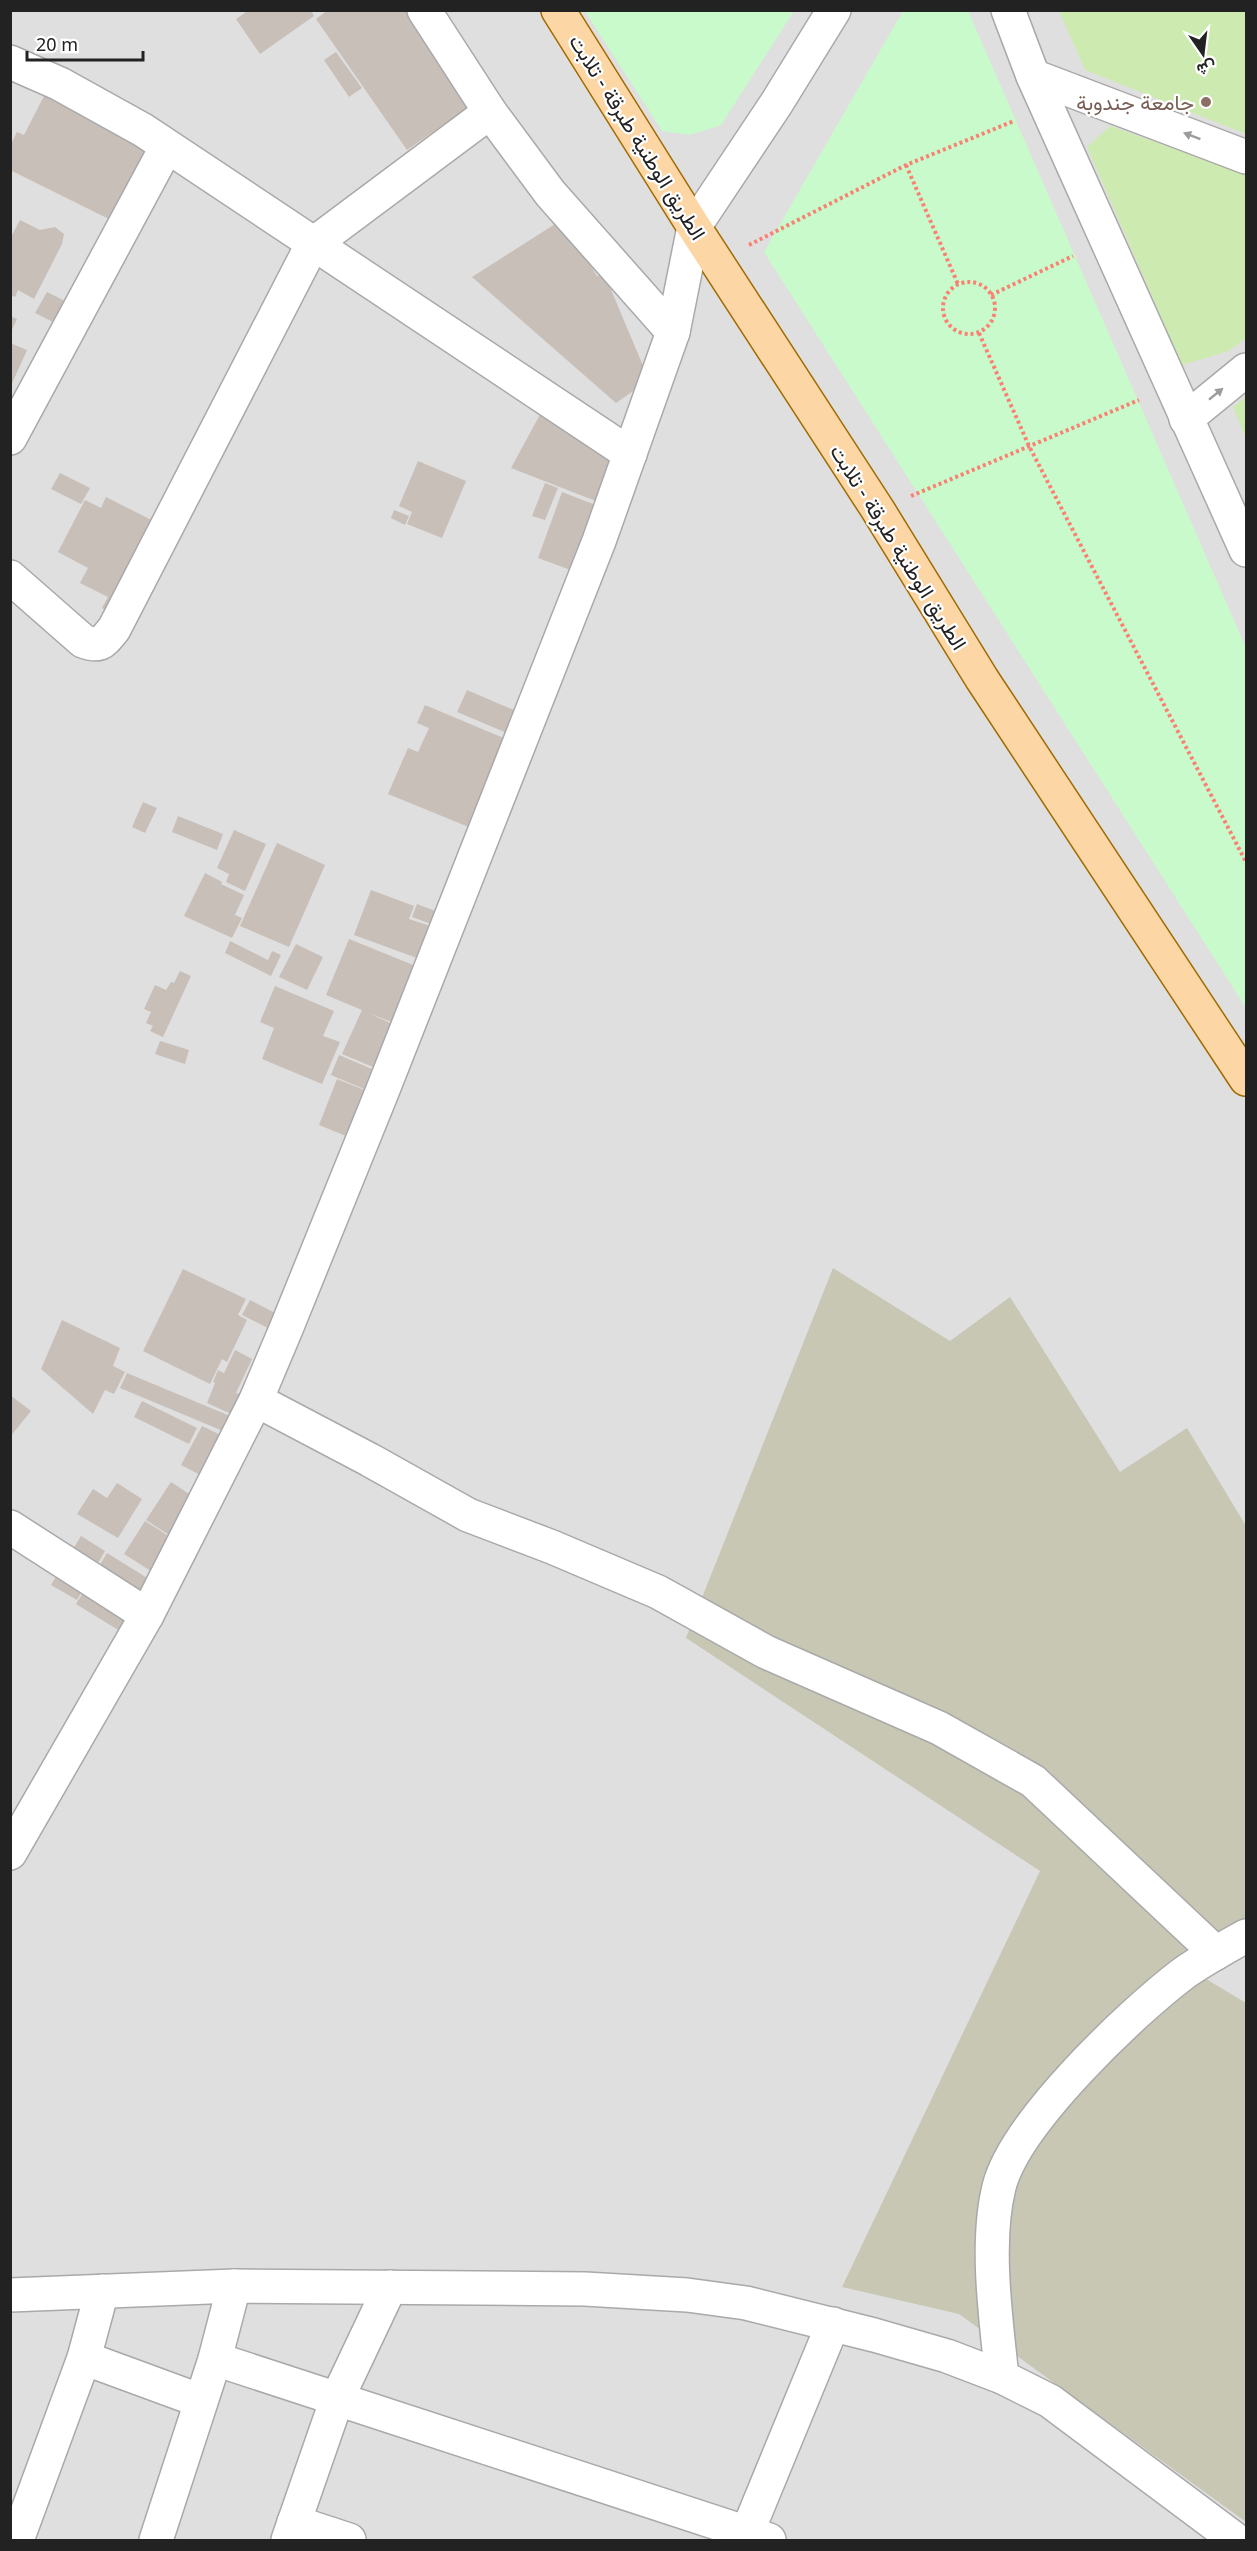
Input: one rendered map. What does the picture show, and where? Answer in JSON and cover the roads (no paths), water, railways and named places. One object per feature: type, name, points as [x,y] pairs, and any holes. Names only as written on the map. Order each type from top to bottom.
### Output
[{"type":"main road","name":"الطريق الوطنية طبرقة - تلابت","points":[[558,10],[694,227],[878,510],[982,679],[1246,1079]]},
{"type":"street","points":[[424,10],[490,112],[550,193],[673,333]]},
{"type":"street","points":[[10,1853],[147,1615],[256,1400],[382,1092],[599,541],[673,333],[694,227],[777,104],[834,10]]},
{"type":"street","points":[[1008,10],[1047,108],[1246,550]]},
{"type":"street","points":[[10,62],[60,84],[143,130],[166,148],[630,454]]},
{"type":"street","points":[[1033,76],[1246,157]]},
{"type":"street","points":[[10,577],[84,641],[94,645],[104,642],[114,629],[312,245],[490,112]]},
{"type":"street","points":[[10,438],[166,148]]},
{"type":"street","points":[[1186,419],[1246,370]]},
{"type":"street","points":[[256,1400],[468,1515],[552,1547],[658,1592],[766,1652],[939,1728],[1033,1781],[1216,1953]]},
{"type":"street","points":[[10,1527],[147,1615]]},
{"type":"street","points":[[1002,2377],[995,2307],[993,2245],[999,2187],[1021,2139],[1082,2066],[1156,1996],[1185,1972],[1246,1936]]},
{"type":"street","points":[[10,2295],[234,2286],[585,2289],[687,2295],[746,2303],[833,2324],[947,2356],[1002,2377],[1050,2401],[1218,2535]]},
{"type":"street","points":[[156,2541],[215,2359],[234,2286]]},
{"type":"street","points":[[349,2541],[291,2531],[337,2399],[390,2287]]},
{"type":"street","points":[[17,2541],[84,2358],[102,2291]]},
{"type":"street","points":[[215,2359],[753,2538],[833,2324]]},
{"type":"street","points":[[84,2358],[201,2401]]},
{"type":"place","name":"جامعة جندوبة","points":[[1206,102]]}]
